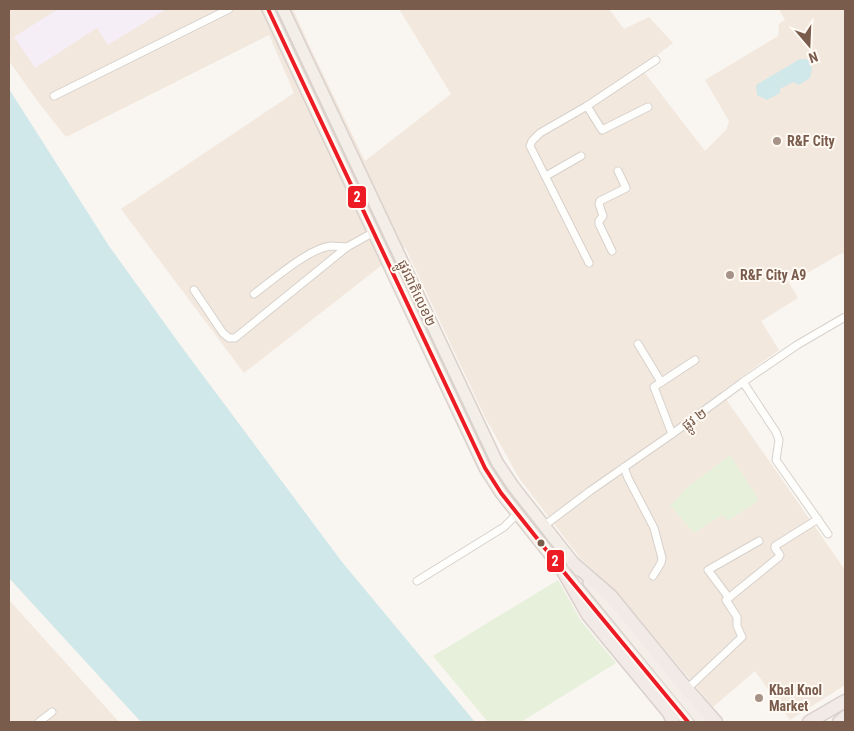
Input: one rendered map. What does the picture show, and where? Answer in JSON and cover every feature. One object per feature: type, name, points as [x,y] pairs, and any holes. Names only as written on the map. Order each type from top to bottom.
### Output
[{"type":"highway","points":[[568,567],[611,596],[716,722]]},
{"type":"highway","points":[[568,567],[588,615],[669,713],[673,722]]},
{"type":"highway","points":[[808,722],[843,703]]},
{"type":"highway","points":[[820,722],[843,703]]},
{"type":"highway","points":[[839,722],[845,717]]},
{"type":"main road","name":"ផ្លូវជាតិលេខ២","points":[[268,9],[481,460],[501,493],[518,514],[568,567]]},
{"type":"main road","name":"ផ្លូវជាតិលេខ២","points":[[283,9],[497,462],[513,486],[545,525],[568,567]]},
{"type":"main road","points":[[282,37],[294,32]]},
{"type":"main road","points":[[343,166],[354,160]]},
{"type":"main road","points":[[568,567],[608,606],[703,722]]},
{"type":"main road","points":[[568,567],[599,613],[688,722]]},
{"type":"street","points":[[54,96],[229,9]]},
{"type":"street","points":[[589,263],[530,146],[540,133],[588,106],[656,60]]},
{"type":"street","points":[[588,106],[602,130],[648,107]]},
{"type":"street","points":[[546,176],[581,156]]},
{"type":"street","points":[[612,251],[598,221],[603,216],[599,204],[600,201],[626,188],[618,172]]},
{"type":"street","points":[[194,290],[223,333],[229,338],[234,338],[347,247],[374,232]]},
{"type":"street","points":[[254,294],[299,260],[314,252],[331,246],[347,247]]},
{"type":"street","name":"ផ្លូវ ២","points":[[545,525],[743,382],[797,345],[845,317]]},
{"type":"street","points":[[638,344],[661,382]]},
{"type":"street","points":[[672,434],[654,388],[695,360]]},
{"type":"street","points":[[743,382],[776,432],[779,440],[776,460],[828,534]]},
{"type":"street","points":[[624,467],[654,528],[662,558],[653,576]]},
{"type":"street","points":[[416,581],[504,527],[518,514]]},
{"type":"street","points":[[687,689],[742,637],[737,626],[737,617],[726,600],[779,557],[780,555],[774,547],[818,519]]},
{"type":"street","points":[[729,598],[708,570],[759,541]]},
{"type":"street","points":[[39,722],[52,712]]},
{"type":"shaded area","points":[[9,9],[293,9],[365,161],[451,94],[399,9],[609,9],[624,29],[649,17],[673,43],[641,68],[705,151],[726,130],[729,121],[705,80],[778,36],[779,24],[785,20],[779,9],[845,9],[845,253],[804,275],[792,276],[782,271],[798,298],[761,321],[779,350],[721,392],[845,570],[845,685],[790,720],[755,671],[713,707],[617,592],[580,558],[519,478],[485,417],[405,247],[244,373],[121,209],[294,93],[269,35],[66,137],[9,61]]},
{"type":"shaded area","points":[[58,9],[165,10],[108,45],[97,28],[35,68],[14,37]]},
{"type":"shaded area","points":[[9,600],[119,722],[9,722]]},
{"type":"green space","points":[[730,455],[759,500],[728,521],[722,515],[694,533],[670,505],[685,489]]},
{"type":"green space","points":[[558,580],[581,621],[616,663],[521,722],[488,722],[433,656]]},
{"type":"water","points":[[800,59],[807,59],[812,68],[810,78],[799,85],[793,82],[780,89],[780,93],[767,100],[757,95],[756,85]]},
{"type":"water","points":[[9,89],[109,246],[181,346],[342,562],[475,722],[141,722],[9,578]]},
{"type":"transit line","name":"2","points":[[268,9],[485,468],[501,493],[563,571],[688,722]]},
{"type":"place","name":"R&F City","points":[[777,141]]},
{"type":"place","name":"R&F City A9","points":[[730,275]]},
{"type":"place","name":"Kbal Knol Market","points":[[759,698]]}]
